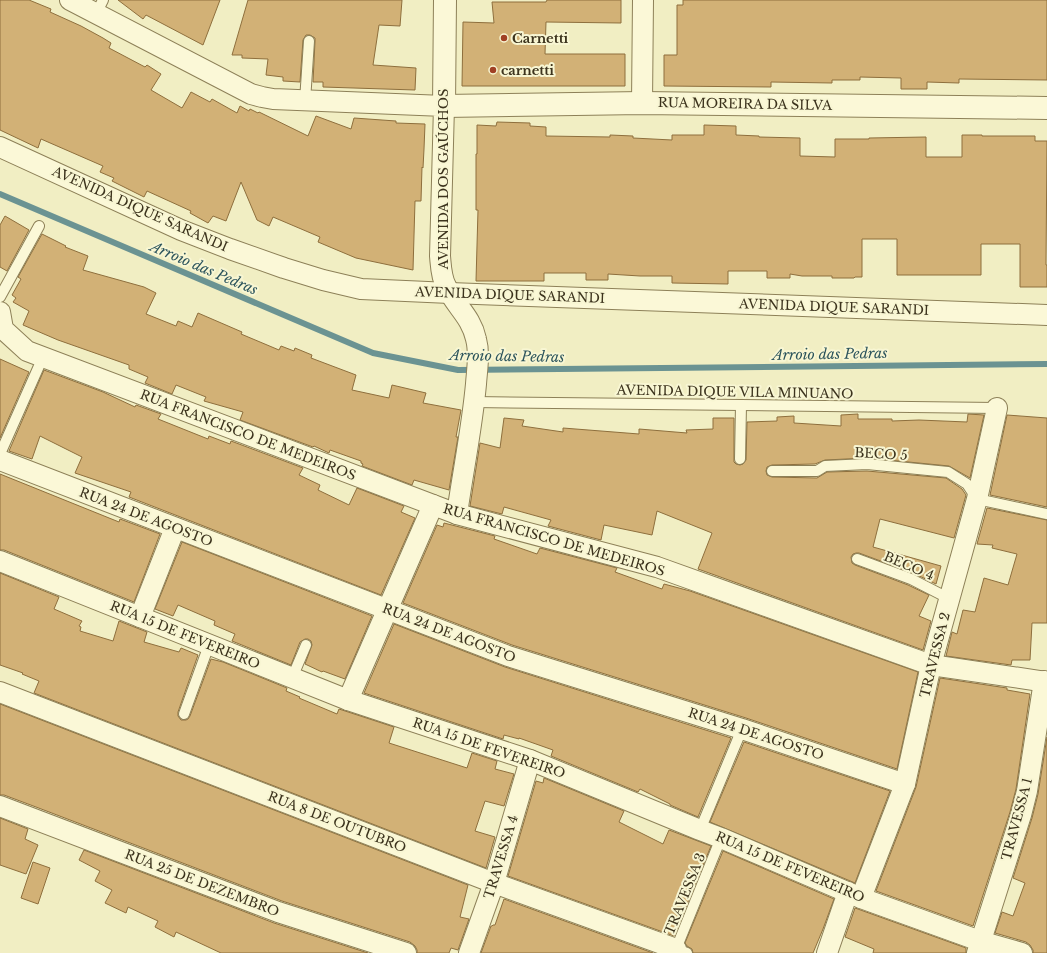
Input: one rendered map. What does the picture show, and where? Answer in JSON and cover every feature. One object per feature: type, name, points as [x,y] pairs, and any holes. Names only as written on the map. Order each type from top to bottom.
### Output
[{"type":"street","points":[[70,0],[100,7],[251,94],[262,98],[444,106]]},
{"type":"street","name":"AVENIDA DOS GAÚCHOS","points":[[445,0],[440,256],[441,272],[450,294],[471,323],[476,338],[478,354],[474,398],[457,514]]},
{"type":"street","points":[[642,103],[643,0]]},
{"type":"street","name":"RUA MOREIRA DA SILVA","points":[[444,106],[642,103],[1047,108]]},
{"type":"street","name":"AVENIDA DIQUE SARANDI","points":[[0,147],[181,230],[284,268],[323,280],[361,288],[450,294],[1047,315]]},
{"type":"street","name":"RUA FRANCISCO DE MEDEIROS","points":[[0,312],[3,329],[27,351],[457,514],[657,567],[931,665],[1046,681]]},
{"type":"street","name":"TRAVESSA 2","points":[[827,953],[906,784],[931,665],[977,499],[997,408]]},
{"type":"street","name":"RUA 24 DE AGOSTO","points":[[0,460],[508,656],[742,729],[906,784]]},
{"type":"street","points":[[348,700],[433,505]]},
{"type":"street","points":[[140,617],[175,528]]},
{"type":"street","name":"RUA 15 DE FEVEREIRO","points":[[0,561],[348,700],[530,760],[722,838],[978,947],[1022,953]]},
{"type":"street","name":"TRAVESSA 1","points":[[978,947],[1021,815],[1027,792],[1046,681]]},
{"type":"street","name":"RUA 8 DE OUTUBRO","points":[[0,692],[494,883],[682,951]]},
{"type":"street","name":"TRAVESSA 4","points":[[469,953],[494,883],[530,760]]},
{"type":"street","name":"RUA 25 DE DEZEMBRO","points":[[0,806],[278,912],[406,953]]},
{"type":"lane","points":[[305,101],[309,41]]},
{"type":"lane","points":[[0,297],[39,226]]},
{"type":"lane","points":[[0,454],[43,357]]},
{"type":"lane","name":"AVENIDA DIQUE VILA MINUANO","points":[[474,398],[741,405],[997,408]]},
{"type":"lane","points":[[740,460],[741,405]]},
{"type":"lane","name":"BECO 5","points":[[772,471],[817,471],[825,466],[867,464],[948,472],[967,484],[977,499]]},
{"type":"lane","points":[[977,499],[1047,514]]},
{"type":"lane","name":"BECO 4","points":[[857,559],[911,578],[950,599]]},
{"type":"lane","points":[[184,714],[209,645]]},
{"type":"lane","points":[[292,678],[306,645]]},
{"type":"lane","points":[[700,830],[742,729]]},
{"type":"lane","name":"TRAVESSA 3","points":[[682,951],[722,838]]},
{"type":"building","points":[[0,0],[29,0],[51,9],[50,12],[103,38],[111,43],[109,48],[145,67],[147,65],[161,74],[151,90],[182,108],[191,92],[210,102],[212,99],[237,113],[240,106],[249,111],[250,109],[258,113],[259,112],[308,136],[316,116],[351,129],[354,118],[396,121],[396,123],[425,124],[421,201],[415,201],[413,270],[356,258],[318,242],[320,237],[273,217],[269,226],[257,220],[241,182],[226,221],[213,216],[208,223],[190,213],[191,211],[147,191],[144,197],[112,181],[114,178],[100,172],[103,166],[41,139],[38,148],[0,130]]},
{"type":"building","points":[[118,0],[220,0],[203,45],[146,15],[143,19]]},
{"type":"building","points":[[248,0],[402,0],[400,26],[379,25],[373,65],[416,68],[415,90],[323,87],[323,82],[313,82],[315,38],[310,35],[306,35],[303,40],[300,82],[283,81],[283,77],[266,75],[268,59],[242,58],[242,55],[232,55]]},
{"type":"building","points":[[547,0],[621,0],[621,23],[546,22],[545,54],[625,54],[625,86],[462,86],[463,22],[494,23],[492,2],[546,2]]},
{"type":"building","points":[[683,0],[1047,0],[1047,80],[959,79],[959,83],[927,82],[927,89],[901,89],[901,78],[860,77],[860,80],[832,80],[832,83],[771,82],[771,87],[664,86],[664,55],[677,55],[677,5],[683,5]]},
{"type":"building","points":[[497,122],[530,123],[530,126],[546,127],[546,136],[610,137],[610,135],[672,140],[672,135],[704,135],[704,125],[736,126],[736,135],[800,138],[800,156],[835,157],[835,139],[926,137],[926,157],[962,157],[962,135],[1035,136],[1035,141],[1047,141],[1047,287],[1020,287],[1020,244],[981,244],[981,275],[897,275],[897,239],[862,239],[862,277],[854,278],[832,278],[832,276],[802,276],[790,274],[790,278],[767,278],[767,271],[728,271],[728,284],[672,283],[672,276],[608,274],[608,280],[586,280],[586,273],[544,273],[544,281],[476,281],[478,210],[476,210],[477,125],[496,126]]},
{"type":"building","points":[[5,216],[29,230],[7,271],[0,267],[0,225]]},
{"type":"building","points":[[42,234],[66,246],[65,247],[88,256],[83,270],[144,287],[156,293],[146,314],[176,326],[178,321],[192,327],[198,313],[242,332],[241,334],[279,350],[281,346],[294,351],[295,348],[312,355],[311,358],[356,375],[352,390],[389,398],[392,385],[426,393],[423,403],[461,410],[449,490],[414,480],[412,485],[362,466],[363,464],[361,461],[330,450],[329,453],[314,446],[313,447],[240,420],[243,412],[204,401],[206,397],[176,385],[172,394],[145,383],[148,377],[129,369],[129,365],[58,340],[23,325],[29,311],[13,302],[16,298],[12,295],[21,279],[18,277]]},
{"type":"building","points":[[0,359],[29,372],[0,438]]},
{"type":"building","points":[[44,370],[103,392],[135,407],[136,405],[161,414],[158,419],[208,439],[209,436],[230,444],[231,441],[303,468],[299,475],[320,485],[318,490],[349,505],[357,488],[404,506],[401,512],[415,518],[381,595],[129,497],[131,492],[75,473],[82,457],[40,436],[32,459],[9,451]]},
{"type":"building","points":[[858,414],[858,419],[967,422],[968,414],[984,415],[970,478],[949,466],[868,458],[825,460],[815,464],[772,465],[767,467],[767,475],[772,477],[817,478],[827,472],[867,471],[946,478],[962,489],[966,495],[954,538],[880,519],[873,547],[941,566],[936,584],[913,573],[859,553],[853,554],[851,557],[852,563],[855,565],[908,585],[929,595],[919,616],[931,621],[923,650],[698,569],[712,533],[657,511],[652,535],[604,525],[601,540],[548,526],[551,520],[504,507],[502,514],[470,506],[480,443],[500,448],[504,418],[524,420],[522,426],[563,432],[563,428],[639,434],[639,429],[687,433],[686,430],[713,429],[713,418],[734,418],[734,462],[740,465],[746,460],[747,422],[777,421],[777,417],[794,416],[794,423],[841,426],[841,415]]},
{"type":"building","points":[[1007,415],[1047,418],[1047,507],[990,495]]},
{"type":"building","points":[[0,474],[119,522],[120,519],[160,534],[134,602],[4,550],[0,550]]},
{"type":"building","points":[[987,508],[1047,520],[1047,623],[1032,623],[1030,660],[1012,660],[1011,665],[946,656],[952,632],[957,634],[963,610],[975,612],[984,578],[1008,585],[1017,554],[992,548],[993,545],[977,544]]},
{"type":"building","points":[[444,523],[495,536],[494,539],[537,554],[540,548],[617,568],[615,572],[662,589],[664,584],[690,591],[918,672],[897,769],[746,718],[512,645],[403,603],[437,525],[443,527]]},
{"type":"building","points":[[182,542],[372,616],[345,679],[323,671],[322,672],[305,664],[312,645],[311,641],[308,639],[300,642],[291,665],[232,641],[235,634],[214,625],[215,621],[178,605],[173,616],[155,609]]},
{"type":"building","points":[[0,573],[59,597],[54,609],[82,621],[79,626],[81,627],[80,631],[113,641],[119,621],[147,632],[144,642],[179,652],[181,648],[198,655],[178,712],[178,716],[181,720],[186,720],[190,716],[211,659],[223,662],[287,688],[286,691],[300,697],[299,698],[337,714],[339,709],[394,727],[389,743],[467,768],[472,753],[497,761],[495,769],[514,774],[504,806],[485,801],[475,831],[495,837],[486,868],[34,693],[39,681],[22,674],[23,673],[0,665]]},
{"type":"building","points":[[394,624],[505,667],[731,738],[698,817],[670,805],[640,789],[638,792],[551,756],[553,750],[519,738],[504,735],[503,739],[364,693]]},
{"type":"building","points":[[940,678],[1007,688],[1007,690],[1030,694],[1016,789],[973,926],[876,891],[916,787]]},
{"type":"building","points":[[0,704],[468,885],[460,917],[469,919],[458,950],[451,948],[449,953],[417,953],[415,946],[410,942],[282,901],[36,807],[4,795],[0,795]]},
{"type":"building","points":[[1047,737],[1047,953],[1033,953],[1030,945],[1026,942],[995,933],[1002,912],[1013,916],[1025,883],[1013,878],[1038,794]]},
{"type":"building","points":[[744,742],[890,791],[855,883],[710,822]]},
{"type":"building","points":[[544,778],[624,811],[619,822],[663,844],[669,830],[711,846],[674,936],[508,876],[536,781],[543,783]]},
{"type":"building","points":[[0,818],[28,829],[25,839],[38,845],[26,874],[0,865]]},
{"type":"building","points":[[84,850],[274,923],[368,953],[221,953],[176,932],[174,937],[155,927],[158,921],[128,907],[126,913],[105,903],[112,890],[95,881],[100,871],[79,860]]},
{"type":"building","points":[[723,851],[834,899],[813,953],[693,953],[692,949],[685,943]]},
{"type":"building","points":[[33,862],[50,868],[38,904],[21,898]]},
{"type":"building","points":[[504,899],[653,953],[481,953],[491,926],[495,925]]},
{"type":"building","points":[[855,908],[966,948],[966,953],[873,953],[874,949],[845,937]]},
{"type":"waterway","name":"Arroio das Pedras","points":[[0,194],[373,353],[458,370],[1047,364]]},
{"type":"place","name":"Carnetti","points":[[504,38]]},
{"type":"place","name":"carnetti","points":[[493,70]]}]
